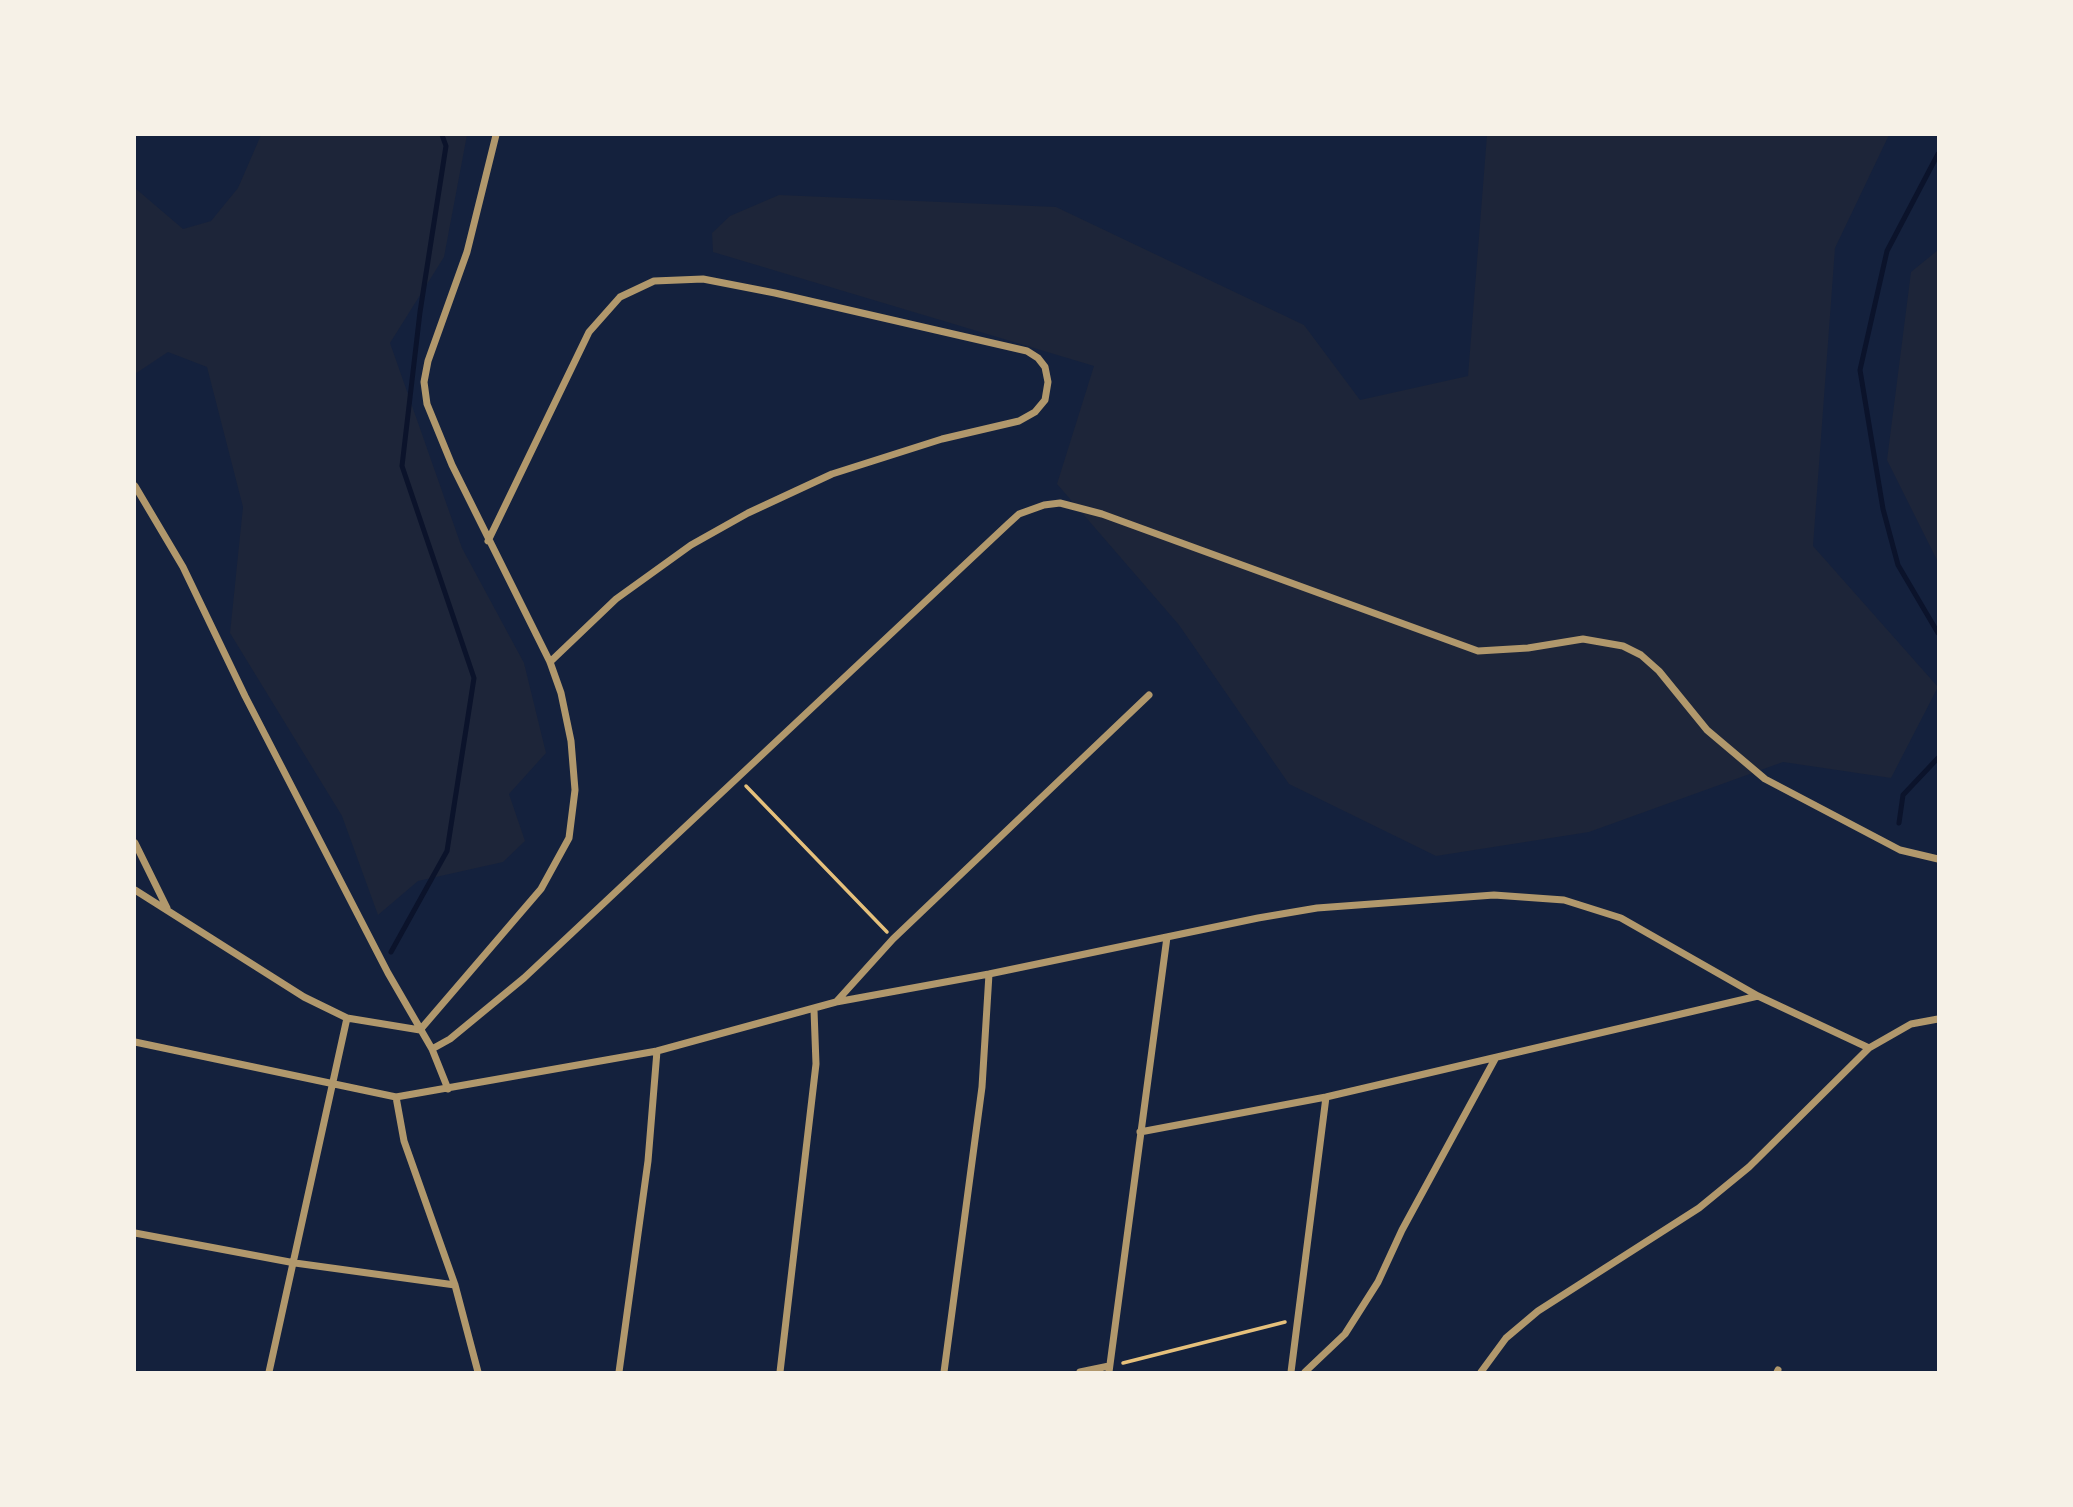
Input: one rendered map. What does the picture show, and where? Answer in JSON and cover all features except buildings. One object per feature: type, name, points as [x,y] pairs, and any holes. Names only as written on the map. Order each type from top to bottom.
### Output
[{"type":"street","points":[[419,1030],[541,889],[569,838],[575,790],[571,741],[561,693],[550,662],[488,541],[427,404],[424,382],[428,361],[467,252],[496,135]]},
{"type":"street","points":[[488,541],[589,332],[620,297],[637,287],[671,279],[703,279],[1027,351],[1038,358],[1048,382],[1045,400],[1035,412],[1019,421],[942,439],[832,474],[748,513],[691,545],[615,599],[550,662]]},
{"type":"street","points":[[135,486],[183,567],[245,696],[419,1030],[432,1049],[448,1089]]},
{"type":"street","points":[[432,1049],[450,1039],[524,978],[1007,524],[1031,509],[1060,503],[1102,514],[1478,651],[1528,648],[1583,639],[1623,646],[1640,655],[1659,671],[1707,730],[1765,779],[1900,849],[1938,859]]},
{"type":"street","points":[[835,1002],[893,939],[1149,695]]},
{"type":"street","points":[[135,843],[167,909]]},
{"type":"street","points":[[135,890],[304,997],[347,1018],[419,1030]]},
{"type":"street","points":[[135,1042],[396,1097],[657,1051],[814,1010],[835,1002],[1317,908],[1493,895],[1564,900],[1621,918],[1758,996],[1869,1048]]},
{"type":"street","points":[[1080,1372],[1109,1369],[1167,937]]},
{"type":"street","points":[[944,1372],[982,1087],[989,974]]},
{"type":"street","points":[[1140,1132],[1326,1097],[1758,996]]},
{"type":"street","points":[[780,1372],[816,1064],[814,1010]]},
{"type":"street","points":[[269,1372],[295,1263],[330,1085],[347,1018]]},
{"type":"street","points":[[1481,1372],[1506,1338],[1538,1311],[1699,1208],[1749,1167],[1869,1048],[1912,1024],[1938,1019]]},
{"type":"street","points":[[619,1372],[648,1161],[657,1051]]},
{"type":"street","points":[[1305,1372],[1345,1334],[1378,1282],[1402,1230],[1495,1059]]},
{"type":"street","points":[[396,1097],[404,1142],[455,1286],[478,1372]]},
{"type":"street","points":[[1291,1372],[1326,1097]]},
{"type":"street","points":[[135,1233],[295,1263],[455,1286]]},
{"type":"path","points":[[739,778],[893,939]]},
{"type":"path","points":[[1109,1369],[1297,1318]]},
{"type":"shaded area","points":[[261,135],[467,135],[444,257],[390,343],[462,548],[524,663],[546,753],[509,794],[525,841],[503,862],[418,881],[378,915],[342,816],[230,633],[243,507],[207,367],[168,352],[135,374],[135,188],[183,229],[211,221],[238,188]]},
{"type":"shaded area","points":[[1487,135],[1889,135],[1835,248],[1813,546],[1938,687],[1891,778],[1783,762],[1589,832],[1436,856],[1289,784],[1179,625],[1057,484],[1094,366],[713,252],[712,233],[730,216],[779,195],[1056,207],[1304,325],[1360,400],[1468,376]]},
{"type":"shaded area","points":[[1938,250],[1938,562],[1887,460],[1911,272]]},
{"type":"waterway","points":[[391,952],[447,851],[474,678],[402,466],[420,312],[446,146],[442,135]]},
{"type":"waterway","points":[[1938,154],[1887,251],[1860,370],[1883,509],[1898,565],[1938,633]]},
{"type":"waterway","points":[[1899,823],[1903,795],[1938,758]]}]
